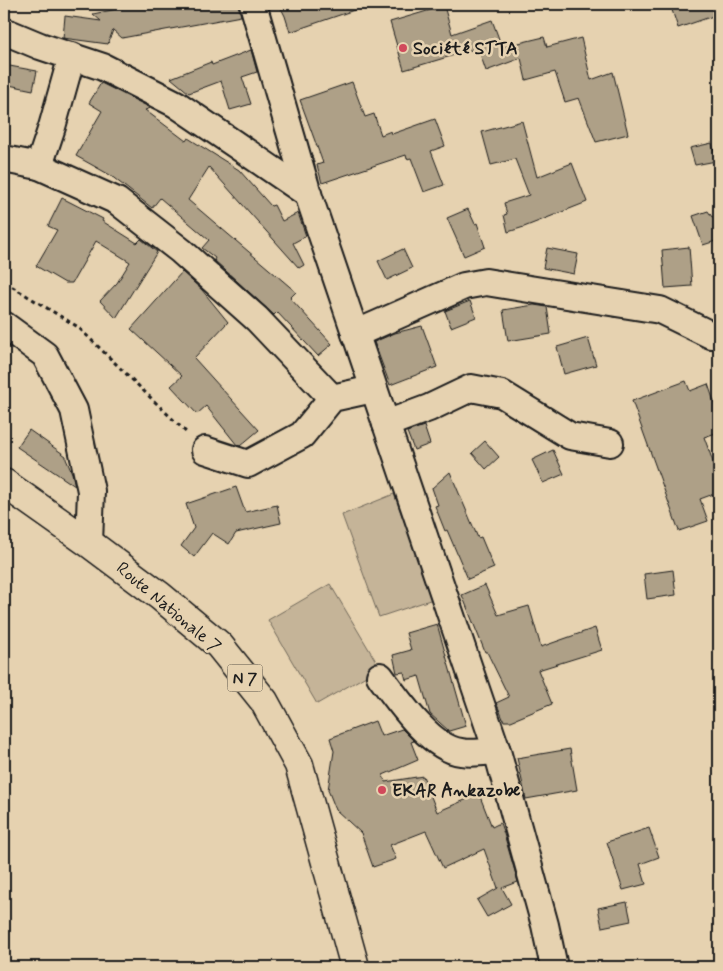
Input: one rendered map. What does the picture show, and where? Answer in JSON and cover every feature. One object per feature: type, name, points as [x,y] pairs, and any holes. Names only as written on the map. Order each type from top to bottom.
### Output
[{"type":"main road","name":"Route Nationale 7","points":[[4,483],[160,596],[219,645],[264,702],[298,765],[355,967]]},
{"type":"street","points":[[254,4],[308,194],[497,751],[545,924],[554,967]]},
{"type":"street","points":[[4,31],[40,46],[103,67],[176,104],[308,194]]},
{"type":"street","points":[[40,166],[72,56]]},
{"type":"street","points":[[4,159],[40,166],[117,201],[180,251],[257,319],[332,398]]},
{"type":"street","points":[[355,334],[464,286],[486,282],[660,310],[711,335],[719,334]]},
{"type":"street","points":[[4,325],[45,356],[74,410],[92,491],[89,543]]},
{"type":"street","points":[[386,424],[429,408],[471,388],[502,394],[570,436],[610,444]]},
{"type":"street","points":[[205,450],[248,464],[302,435],[332,398],[374,389]]},
{"type":"street","points":[[380,676],[415,722],[444,746],[460,752],[497,751]]},
{"type":"path","points":[[4,285],[11,286],[78,327],[205,450]]},
{"type":"shaded area","points":[[394,494],[433,599],[379,617],[342,515]]},
{"type":"shaded area","points":[[330,584],[380,668],[317,704],[268,620]]},
{"type":"building","points":[[130,4],[238,4],[241,16],[122,38],[113,30],[108,44],[63,38],[65,16],[101,21],[93,14],[131,6]]},
{"type":"building","points":[[279,4],[363,4],[363,7],[290,32]]},
{"type":"building","points":[[670,4],[719,4],[719,14],[678,28]]},
{"type":"building","points":[[444,6],[452,34],[492,20],[502,47],[544,37],[547,47],[581,38],[591,80],[613,72],[628,134],[596,142],[579,98],[565,102],[555,72],[526,80],[521,58],[486,71],[478,48],[404,70],[390,22]]},
{"type":"building","points":[[251,50],[257,72],[242,77],[251,104],[230,110],[221,81],[189,93],[171,78],[211,62],[212,65]]},
{"type":"building","points":[[4,65],[37,71],[33,90],[4,84]]},
{"type":"building","points":[[352,82],[365,117],[374,114],[381,135],[391,131],[392,134],[435,119],[445,146],[431,151],[444,185],[424,192],[411,158],[407,159],[406,155],[322,183],[317,165],[323,163],[300,100]]},
{"type":"building","points":[[101,83],[151,108],[145,110],[186,141],[188,138],[239,170],[271,206],[274,205],[282,221],[298,213],[306,236],[293,243],[304,265],[299,268],[209,167],[188,200],[296,292],[290,298],[332,344],[318,356],[277,312],[274,315],[214,260],[215,258],[202,248],[209,240],[160,198],[152,208],[110,175],[76,156],[102,111],[89,103]]},
{"type":"building","points":[[522,121],[537,177],[572,163],[587,202],[508,232],[504,215],[507,214],[504,203],[529,195],[515,159],[491,165],[482,132]]},
{"type":"building","points":[[712,143],[716,161],[695,165],[690,148]]},
{"type":"building","points":[[62,198],[103,219],[102,221],[137,243],[141,239],[157,252],[116,318],[100,301],[117,283],[130,262],[96,241],[72,283],[65,283],[36,266],[57,230],[48,226]]},
{"type":"building","points":[[468,209],[475,224],[477,223],[485,247],[464,256],[447,218]]},
{"type":"building","points":[[708,211],[712,217],[719,215],[719,240],[703,245],[693,216]]},
{"type":"building","points":[[689,247],[692,286],[665,288],[662,250]]},
{"type":"building","points":[[547,248],[578,254],[574,274],[543,268]]},
{"type":"building","points":[[403,249],[412,268],[387,280],[378,261]]},
{"type":"building","points":[[182,272],[202,290],[228,322],[194,358],[259,430],[240,446],[237,445],[206,406],[197,414],[171,386],[182,376],[131,329]]},
{"type":"building","points":[[470,301],[476,317],[451,327],[445,311]]},
{"type":"building","points":[[534,305],[547,307],[551,334],[508,341],[503,310]]},
{"type":"building","points":[[422,326],[437,367],[390,385],[374,342],[395,333]]},
{"type":"building","points":[[588,338],[596,365],[564,374],[557,347]]},
{"type":"building","points":[[686,381],[690,391],[708,384],[719,416],[719,432],[704,437],[719,478],[719,492],[700,499],[708,521],[679,531],[632,401]]},
{"type":"building","points":[[424,426],[430,444],[414,450],[407,432]]},
{"type":"building","points":[[29,430],[66,456],[75,486],[17,447]]},
{"type":"building","points":[[485,441],[499,457],[486,469],[472,453]]},
{"type":"building","points":[[553,450],[564,474],[543,483],[532,460]]},
{"type":"building","points":[[450,472],[478,538],[481,537],[494,568],[468,579],[435,506],[438,505],[432,488]]},
{"type":"building","points":[[236,487],[245,512],[277,505],[281,523],[236,533],[229,544],[212,533],[194,557],[181,546],[194,528],[186,504]]},
{"type":"building","points":[[673,570],[676,595],[647,599],[644,574]]},
{"type":"building","points":[[485,585],[498,615],[529,606],[541,647],[595,628],[602,650],[538,670],[552,704],[511,721],[504,721],[496,703],[509,697],[487,652],[485,652],[462,595]]},
{"type":"building","points":[[437,624],[466,726],[449,731],[430,714],[419,676],[406,680],[404,672],[397,673],[393,655],[411,650],[406,633]]},
{"type":"building","points":[[375,721],[381,736],[402,729],[414,741],[411,742],[418,760],[383,775],[385,782],[423,776],[437,812],[479,794],[492,827],[500,823],[518,882],[502,888],[511,904],[487,917],[477,900],[498,888],[484,849],[443,868],[426,831],[390,845],[396,859],[373,867],[361,833],[336,810],[328,790],[334,751],[330,738]]},
{"type":"building","points":[[570,749],[577,790],[526,799],[517,758]]},
{"type":"building","points":[[649,828],[659,857],[640,864],[646,884],[623,890],[607,842]]},
{"type":"building","points":[[627,902],[631,921],[602,927],[598,908]]},
{"type":"place","name":"Société STTA","points":[[403,48]]},
{"type":"place","name":"EKAR Ankazobe","points":[[382,790]]}]
